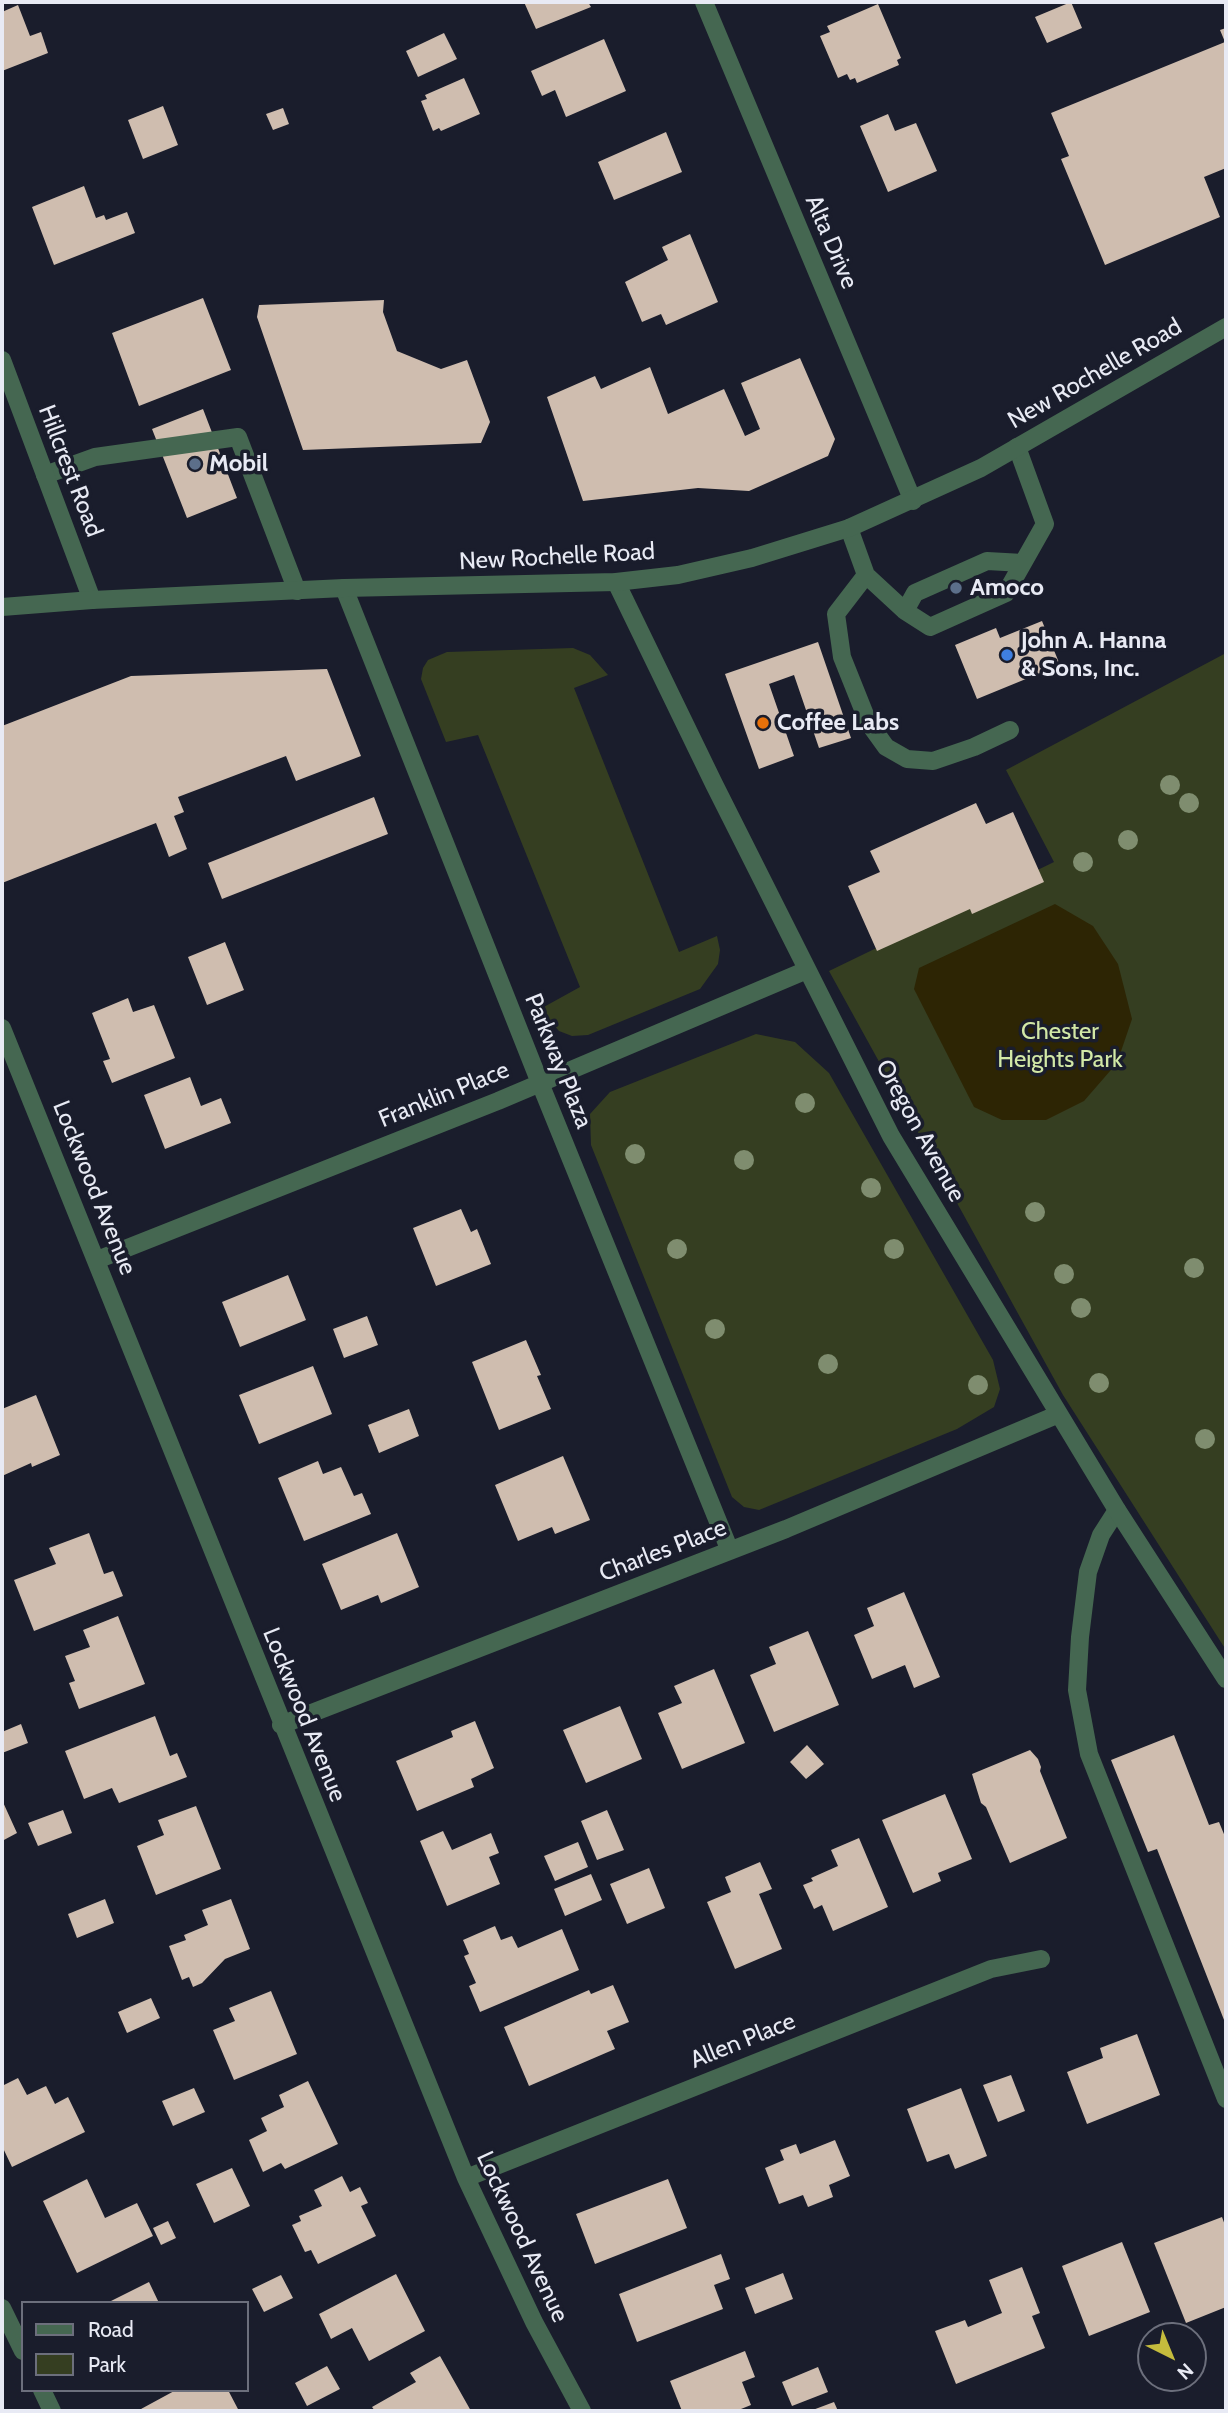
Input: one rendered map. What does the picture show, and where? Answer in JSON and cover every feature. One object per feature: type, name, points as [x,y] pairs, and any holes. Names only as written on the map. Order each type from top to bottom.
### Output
[{"type":"street","name":"Alta Drive","points":[[704,2],[913,501]]},
{"type":"street","name":"New Rochelle Road","points":[[2,607],[344,588],[617,582],[678,575],[752,558],[849,528],[913,501],[981,468],[1226,327]]},
{"type":"street","name":"Hillcrest Road","points":[[2,360],[92,600]]},
{"type":"street","points":[[45,475],[95,457],[238,437],[297,591]]},
{"type":"street","points":[[849,528],[866,575],[905,611],[930,627],[1006,593],[1045,524],[1017,447]]},
{"type":"street","points":[[905,611],[915,593],[987,561],[1023,563]]},
{"type":"street","points":[[866,575],[836,614],[842,657],[869,722],[886,747],[907,759],[933,761],[974,747],[1010,730]]},
{"type":"street","name":"Oregon Avenue","points":[[617,582],[891,1136],[1117,1510],[1226,1679]]},
{"type":"street","name":"Parkway Plaza","points":[[344,588],[540,1083],[730,1551]]},
{"type":"street","name":"Franklin Place","points":[[97,1260],[540,1083],[807,970]]},
{"type":"street","name":"Lockwood Avenue","points":[[2,1028],[466,2178],[534,2322],[582,2411]]},
{"type":"street","name":"Charles Place","points":[[281,1725],[730,1551],[1059,1414]]},
{"type":"street","points":[[1117,1510],[1101,1535],[1088,1572],[1077,1690],[1089,1754],[1226,2099]]},
{"type":"street","name":"Allen Place","points":[[466,2178],[991,1969],[1041,1959]]},
{"type":"street","points":[[2,2308],[21,2347]]},
{"type":"street","points":[[43,2392],[52,2411]]},
{"type":"green space","points":[[573,648],[590,655],[608,675],[574,688],[679,952],[717,936],[720,950],[718,964],[700,989],[588,1035],[572,1036],[559,1031],[542,1008],[580,987],[478,735],[446,742],[421,679],[428,660],[447,652]]},
{"type":"green space","name":"Chester Heights Park","points":[[1226,653],[1226,1650],[1063,1395],[829,971],[1054,862],[1006,770]]},
{"type":"green space","points":[[756,1034],[795,1042],[829,1073],[993,1360],[1000,1389],[994,1407],[957,1429],[759,1510],[744,1507],[732,1497],[591,1145],[590,1114],[610,1092]]},
{"type":"sand","points":[[1055,904],[1093,926],[1118,964],[1132,1019],[1117,1063],[1084,1101],[1046,1120],[1002,1120],[974,1107],[914,989],[919,968]]},
{"type":"building","points":[[524,2],[588,2],[591,7],[536,29]]},
{"type":"building","points":[[1071,2],[1082,28],[1047,43],[1035,17]]},
{"type":"building","points":[[878,4],[901,58],[897,60],[899,65],[857,83],[855,78],[850,80],[847,74],[838,78],[820,36],[830,32],[827,26]]},
{"type":"building","points":[[18,5],[30,36],[41,32],[48,53],[2,71],[2,12]]},
{"type":"building","points":[[1226,28],[1226,168],[1204,177],[1220,217],[1105,265],[1061,159],[1069,156],[1051,113],[1225,42],[1220,30]]},
{"type":"building","points":[[444,33],[457,59],[418,77],[406,51]]},
{"type":"building","points":[[604,39],[626,91],[566,117],[555,90],[542,96],[531,71]]},
{"type":"building","points":[[464,78],[480,114],[441,131],[439,128],[433,131],[421,101],[427,99],[425,95]]},
{"type":"building","points":[[163,106],[178,145],[143,159],[128,120]]},
{"type":"building","points":[[283,108],[289,124],[273,130],[266,114]]},
{"type":"building","points":[[888,114],[895,131],[916,123],[937,171],[888,192],[860,126]]},
{"type":"building","points":[[666,132],[682,172],[614,200],[598,162]]},
{"type":"building","points":[[84,186],[96,218],[104,215],[106,220],[127,212],[135,233],[54,265],[32,207]]},
{"type":"building","points":[[690,234],[718,302],[666,325],[661,314],[642,322],[625,282],[668,260],[662,247]]},
{"type":"building","points":[[203,298],[231,370],[139,406],[112,333]]},
{"type":"building","points":[[384,300],[383,312],[397,351],[441,369],[467,360],[490,422],[481,443],[303,450],[257,317],[259,305]]},
{"type":"building","points":[[800,358],[835,439],[828,456],[749,491],[698,488],[583,501],[547,397],[595,376],[601,389],[650,367],[668,414],[724,389],[745,436],[760,429],[741,383]]},
{"type":"building","points":[[203,409],[237,498],[187,518],[152,429]]},
{"type":"building","name":"John A. Hanna & Sons, Inc.","points":[[1042,621],[1060,665],[977,699],[955,645],[996,628],[1000,638]]},
{"type":"building","points":[[818,642],[851,738],[819,748],[794,675],[769,684],[794,756],[759,769],[725,674]]},
{"type":"building","points":[[327,669],[361,756],[296,781],[286,756],[178,797],[184,812],[174,816],[187,849],[169,857],[156,823],[2,883],[2,726],[131,676]]},
{"type":"building","points":[[374,797],[388,834],[222,899],[208,863]]},
{"type":"building","points":[[976,803],[986,824],[1013,812],[1044,882],[972,914],[970,909],[877,951],[848,886],[880,872],[870,851]]},
{"type":"building","points":[[225,942],[244,990],[207,1005],[188,957]]},
{"type":"building","points":[[128,998],[133,1012],[154,1005],[175,1058],[112,1083],[103,1061],[110,1059],[92,1013]]},
{"type":"building","points":[[190,1077],[201,1106],[221,1098],[231,1123],[165,1149],[144,1095]]},
{"type":"building","points":[[461,1209],[471,1232],[477,1229],[491,1264],[436,1286],[413,1228]]},
{"type":"building","points":[[288,1275],[306,1320],[240,1347],[222,1302]]},
{"type":"building","points":[[367,1316],[378,1345],[344,1358],[333,1329]]},
{"type":"building","points":[[526,1340],[541,1375],[537,1376],[551,1409],[499,1430],[472,1362]]},
{"type":"building","points":[[313,1366],[332,1414],[259,1444],[239,1395]]},
{"type":"building","points":[[36,1395],[60,1455],[32,1467],[31,1463],[2,1476],[2,1409]]},
{"type":"building","points":[[409,1409],[419,1436],[379,1453],[368,1425]]},
{"type":"building","points":[[563,1456],[590,1520],[555,1534],[552,1527],[518,1541],[495,1485]]},
{"type":"building","points":[[318,1461],[323,1474],[341,1467],[354,1496],[362,1493],[371,1514],[304,1541],[278,1478]]},
{"type":"building","points":[[89,1533],[104,1574],[113,1571],[123,1596],[34,1631],[14,1580],[56,1564],[49,1548]]},
{"type":"building","points":[[397,1533],[419,1587],[381,1603],[378,1595],[341,1610],[322,1564]]},
{"type":"building","points":[[904,1592],[940,1677],[914,1688],[905,1665],[872,1679],[854,1635],[874,1626],[867,1608]]},
{"type":"building","points":[[118,1616],[145,1684],[79,1709],[69,1683],[75,1681],[65,1656],[90,1647],[83,1630]]},
{"type":"building","points":[[808,1631],[839,1705],[774,1732],[750,1675],[776,1664],[769,1647]]},
{"type":"building","points":[[714,1669],[745,1743],[682,1769],[658,1713],[682,1703],[674,1686]]},
{"type":"building","points":[[620,1706],[642,1759],[586,1783],[563,1730]]},
{"type":"building","points":[[155,1716],[170,1756],[177,1753],[187,1777],[119,1803],[112,1788],[84,1799],[65,1751]]},
{"type":"building","points":[[475,1721],[494,1768],[471,1779],[474,1787],[417,1811],[396,1761],[453,1737],[451,1731]]},
{"type":"building","points":[[21,1724],[28,1743],[2,1753],[2,1732]]},
{"type":"building","points":[[1174,1735],[1209,1825],[1219,1822],[1226,1839],[1226,2025],[1157,1849],[1148,1852],[1111,1760]]},
{"type":"building","points":[[807,1745],[824,1764],[806,1779],[790,1762]]},
{"type":"building","points":[[1030,1750],[1038,1759],[1040,1771],[1067,1838],[1010,1863],[986,1807],[981,1803],[972,1774]]},
{"type":"building","points":[[945,1794],[972,1859],[938,1873],[941,1881],[913,1893],[882,1820]]},
{"type":"building","points":[[2,1800],[17,1833],[2,1841]]},
{"type":"building","points":[[196,1806],[221,1869],[156,1895],[137,1846],[164,1835],[158,1820]]},
{"type":"building","points":[[63,1810],[72,1833],[38,1846],[28,1823]]},
{"type":"building","points":[[607,1810],[624,1850],[597,1860],[581,1821]]},
{"type":"building","points":[[443,1831],[452,1850],[491,1833],[499,1853],[489,1857],[500,1884],[447,1906],[420,1841]]},
{"type":"building","points":[[859,1838],[888,1907],[833,1931],[822,1905],[814,1909],[803,1885],[813,1881],[811,1878],[838,1866],[831,1850]]},
{"type":"building","points":[[578,1842],[588,1867],[555,1881],[544,1856]]},
{"type":"building","points":[[760,1862],[772,1889],[759,1894],[782,1949],[735,1969],[707,1902],[731,1892],[725,1877]]},
{"type":"building","points":[[649,1868],[665,1908],[627,1924],[610,1884]]},
{"type":"building","points":[[591,1874],[602,1900],[565,1916],[554,1889]]},
{"type":"building","points":[[105,1899],[114,1923],[77,1938],[68,1914]]},
{"type":"building","points":[[231,1899],[250,1949],[225,1959],[202,1983],[193,1987],[189,1977],[182,1980],[169,1946],[186,1940],[184,1935],[208,1925],[202,1910]]},
{"type":"building","points":[[495,1926],[501,1940],[512,1936],[518,1948],[562,1929],[579,1970],[480,2012],[469,1986],[476,1983],[464,1956],[469,1954],[463,1940]]},
{"type":"building","points":[[613,1985],[629,2022],[607,2031],[615,2049],[529,2086],[504,2027],[589,1990],[591,1994]]},
{"type":"building","points":[[271,1991],[297,2054],[234,2080],[213,2030],[235,2021],[229,2008]]},
{"type":"building","points":[[151,1998],[160,2018],[127,2033],[118,2012]]},
{"type":"building","points":[[1137,2034],[1160,2095],[1087,2124],[1067,2072],[1103,2058],[1100,2048]]},
{"type":"building","points":[[1011,2075],[1025,2111],[998,2122],[983,2085]]},
{"type":"building","points":[[18,2078],[27,2095],[46,2086],[55,2104],[68,2097],[85,2132],[12,2167],[2,2146],[2,2086]]},
{"type":"building","points":[[308,2081],[338,2144],[285,2169],[281,2163],[263,2172],[249,2140],[267,2131],[261,2118],[284,2107],[279,2095]]},
{"type":"building","points":[[194,2088],[205,2112],[173,2126],[162,2101]]},
{"type":"building","points":[[961,2088],[987,2156],[955,2169],[949,2154],[927,2162],[907,2109]]},
{"type":"building","points":[[835,2140],[850,2176],[829,2185],[833,2197],[808,2207],[803,2195],[779,2204],[765,2168],[784,2160],[780,2150],[796,2144],[800,2154]]},
{"type":"building","points":[[232,2168],[250,2206],[214,2223],[196,2184]]},
{"type":"building","points":[[342,2176],[350,2192],[360,2187],[368,2203],[361,2206],[376,2236],[318,2264],[311,2250],[305,2252],[292,2225],[301,2221],[299,2216],[322,2206],[314,2190]]},
{"type":"building","points":[[87,2179],[105,2218],[137,2203],[153,2236],[77,2273],[43,2201]]},
{"type":"building","points":[[668,2179],[687,2228],[595,2264],[576,2214]]},
{"type":"building","points":[[1222,2217],[1226,2228],[1226,2307],[1186,2322],[1154,2243]]},
{"type":"building","points":[[168,2221],[176,2238],[161,2245],[153,2228]]},
{"type":"building","points":[[1122,2242],[1150,2312],[1089,2336],[1062,2266]]},
{"type":"building","points":[[721,2254],[730,2279],[714,2285],[723,2309],[637,2342],[619,2294]]},
{"type":"building","points":[[1022,2267],[1040,2313],[1032,2316],[1045,2348],[956,2384],[935,2331],[965,2320],[968,2327],[1002,2313],[989,2280]]},
{"type":"building","points":[[783,2273],[793,2299],[755,2314],[745,2288]]},
{"type":"building","points":[[396,2274],[425,2331],[369,2361],[352,2328],[331,2339],[319,2314]]},
{"type":"building","points":[[281,2275],[293,2298],[264,2312],[252,2289]]},
{"type":"building","points":[[149,2282],[158,2301],[111,2301]]},
{"type":"building","points":[[745,2351],[755,2377],[742,2382],[751,2405],[736,2411],[682,2411],[670,2381]]},
{"type":"building","points":[[440,2356],[471,2411],[375,2411],[372,2407],[416,2382],[410,2373]]},
{"type":"building","points":[[327,2366],[340,2389],[307,2406],[295,2383]]},
{"type":"building","points":[[818,2367],[828,2392],[792,2406],[782,2382]]},
{"type":"building","points":[[172,2392],[229,2392],[239,2411],[142,2411],[141,2409]]},
{"type":"building","points":[[834,2402],[838,2411],[810,2411]]},
{"type":"place","name":"Mobil","points":[[195,464]]},
{"type":"place","name":"Amoco","points":[[956,588]]},
{"type":"place","name":"John A. Hanna & Sons, Inc.","points":[[1007,655]]},
{"type":"place","name":"Coffee Labs","points":[[763,723]]}]
